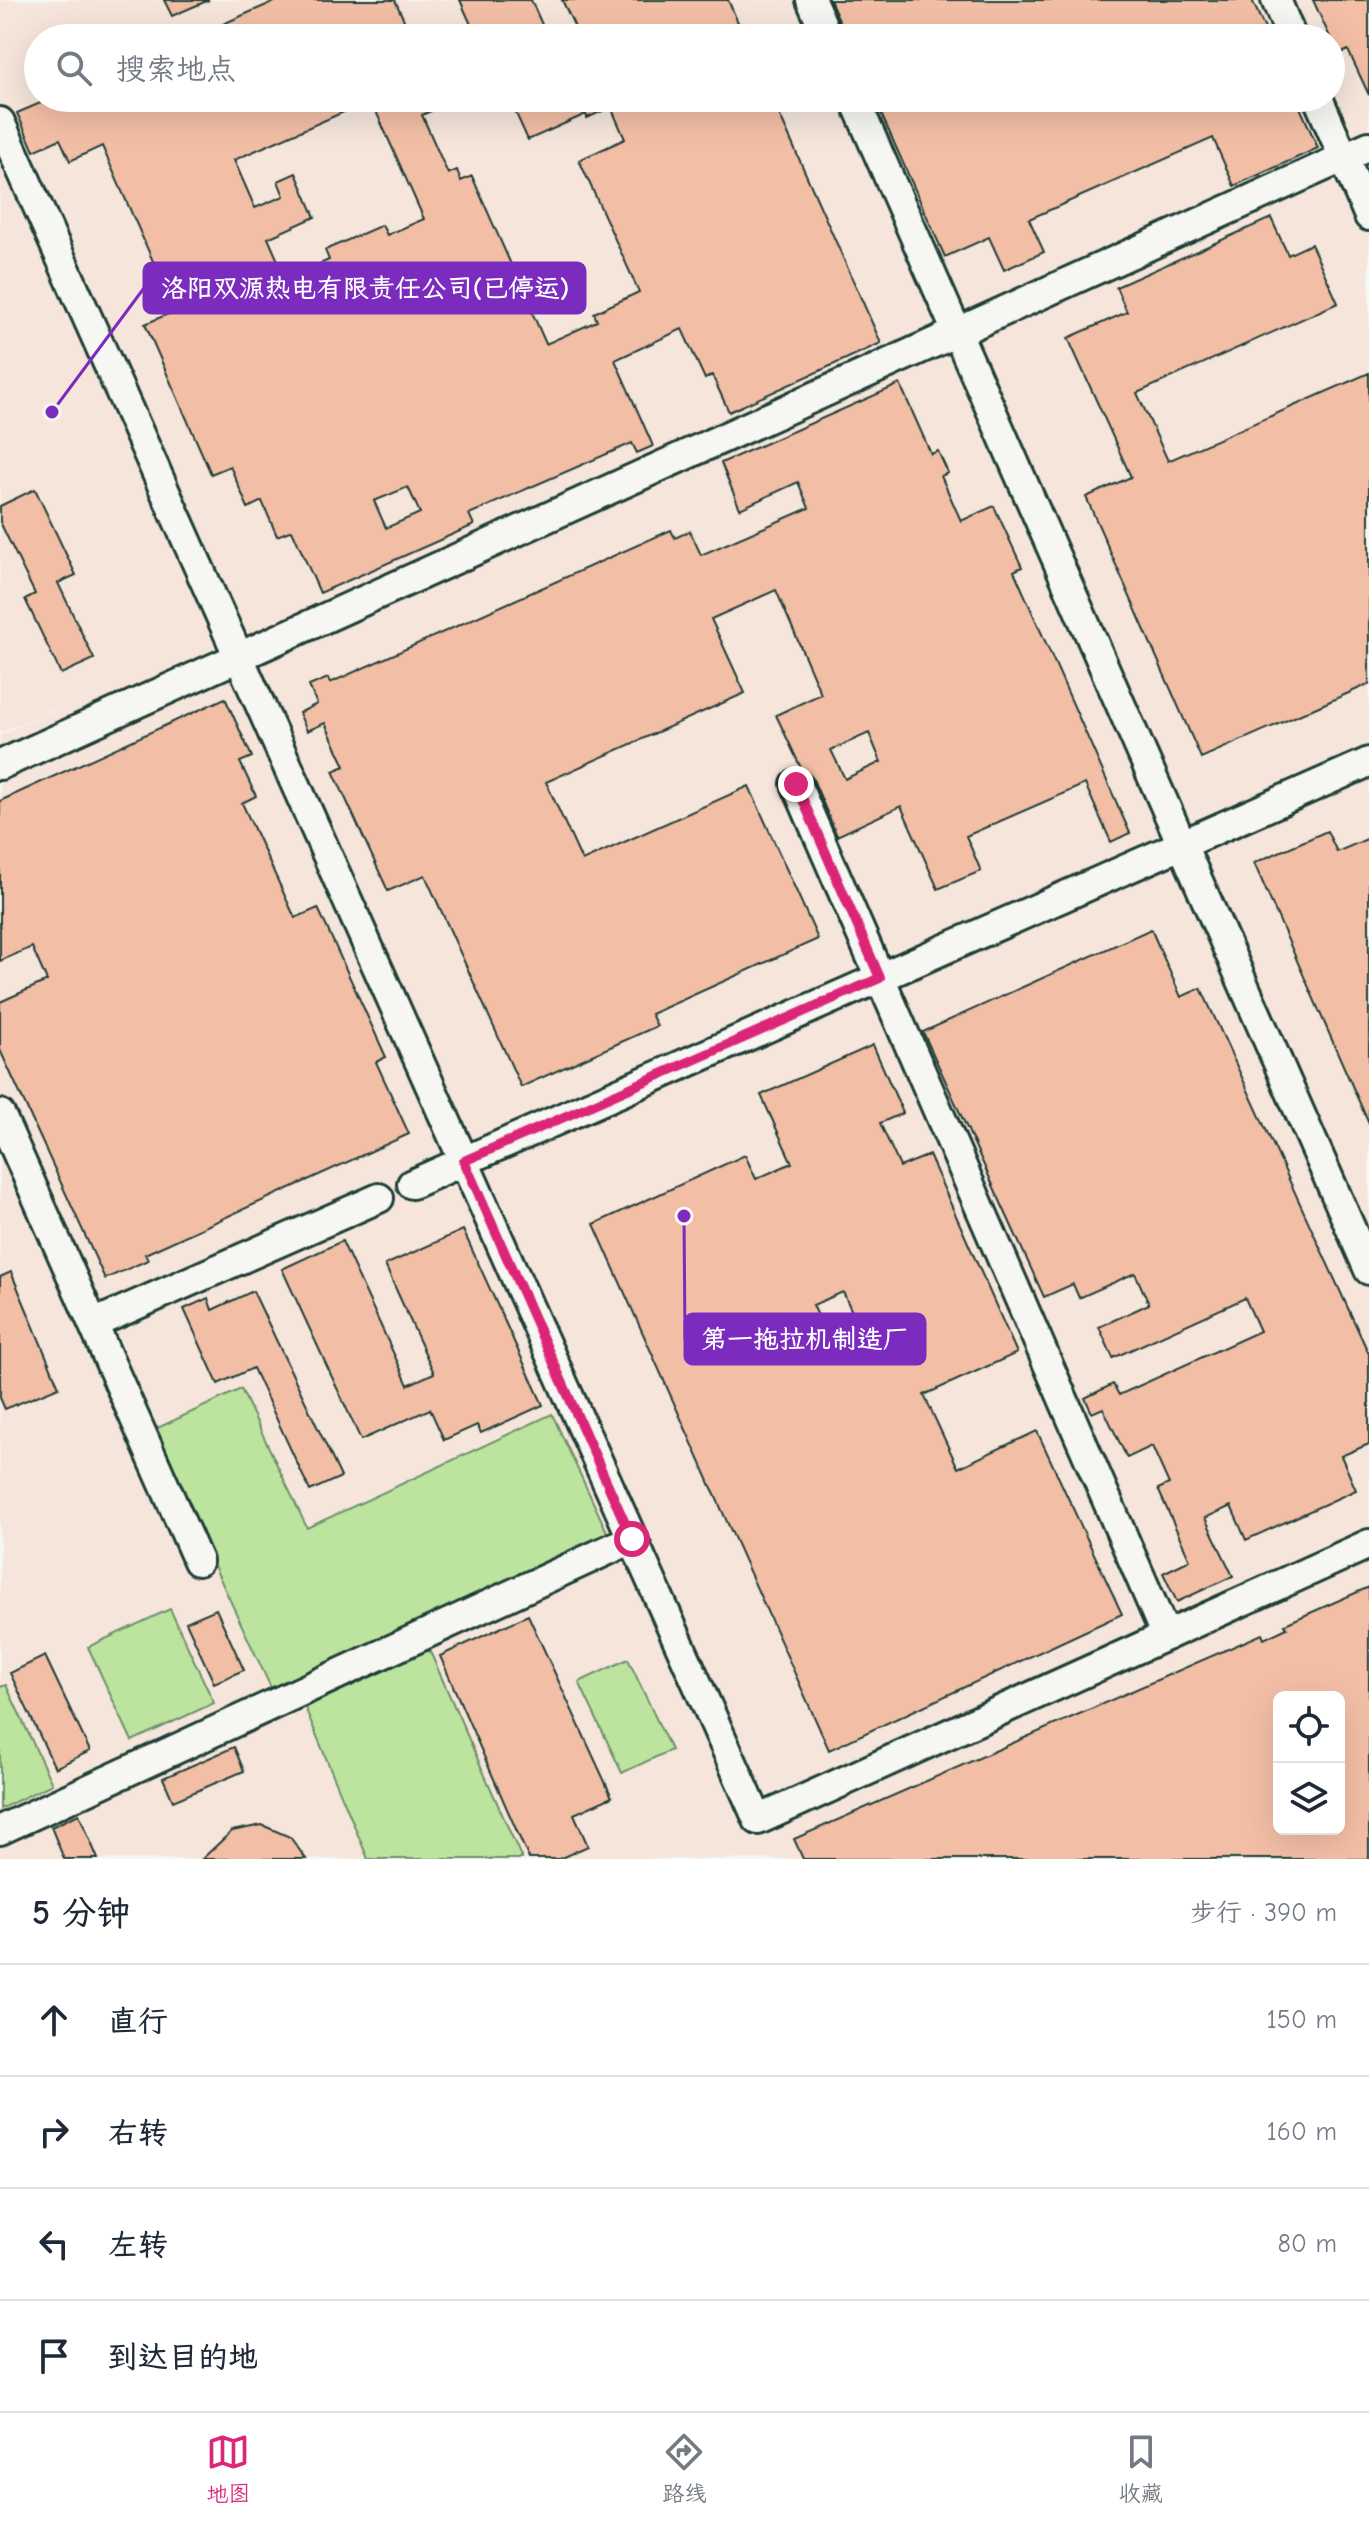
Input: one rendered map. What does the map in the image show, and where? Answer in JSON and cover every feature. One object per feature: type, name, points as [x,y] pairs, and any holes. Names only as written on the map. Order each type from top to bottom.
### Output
[{"type":"lane","points":[[811,0],[822,24]]},
{"type":"lane","points":[[1276,0],[1286,24]]},
{"type":"lane","points":[[860,112],[1369,1270]]},
{"type":"lane","points":[[1328,112],[1356,152],[1369,216]]},
{"type":"lane","points":[[0,122],[758,1820],[1369,1544]]},
{"type":"lane","points":[[0,765],[1356,152]]},
{"type":"lane","points":[[412,1184],[1369,762]]},
{"type":"lane","points":[[796,784],[1166,1636]]},
{"type":"lane","points":[[0,1114],[198,1561]]},
{"type":"lane","points":[[93,1324],[379,1198]]},
{"type":"lane","points":[[0,1830],[632,1539]]},
{"type":"shaded area","points":[[0,0],[1369,0],[1369,1859],[0,1859],[0,735],[97,690],[0,733]]},
{"type":"green space","points":[[241,1389],[307,1528],[552,1414],[608,1534],[272,1690],[151,1431]]},
{"type":"green space","points":[[170,1609],[214,1703],[132,1741],[88,1647]]},
{"type":"green space","points":[[428,1647],[522,1859],[368,1859],[304,1705]]},
{"type":"green space","points":[[628,1659],[671,1750],[622,1773],[579,1682]]},
{"type":"green space","points":[[6,1685],[52,1784],[0,1809],[0,1687]]},
{"type":"building","points":[[164,0],[209,0],[172,16]]},
{"type":"building","points":[[278,0],[395,0],[406,24],[223,24]]},
{"type":"building","points":[[460,0],[531,0],[542,24],[471,24]]},
{"type":"building","points":[[562,0],[728,0],[739,24],[573,24]]},
{"type":"building","points":[[830,0],[1252,0],[1263,24],[841,24]]},
{"type":"building","points":[[1313,0],[1369,0],[1369,95],[1348,50],[1345,52],[1345,24],[1324,24]]},
{"type":"building","points":[[24,110],[344,112],[234,160],[255,208],[284,196],[278,181],[296,173],[315,217],[268,238],[286,279],[329,260],[325,250],[382,225],[387,235],[424,219],[376,112],[429,112],[422,115],[448,174],[457,170],[461,181],[472,176],[546,344],[597,321],[594,313],[639,292],[579,160],[625,139],[613,112],[778,112],[881,343],[729,412],[712,375],[705,379],[682,329],[615,360],[653,446],[637,453],[632,443],[469,514],[474,525],[320,593],[292,530],[277,536],[262,501],[248,508],[230,466],[211,474],[145,324],[175,311],[102,146],[70,161],[60,139],[34,151],[17,113]],"holes":[[[408,487],[420,513],[386,528],[374,501]]]},
{"type":"building","points":[[515,112],[600,112],[587,118],[586,114],[528,140]]},
{"type":"building","points":[[880,112],[1302,112],[1318,148],[1234,186],[1213,138],[1029,219],[1044,252],[1004,270],[989,237],[945,257]]},
{"type":"building","points":[[1271,218],[1288,255],[1311,244],[1338,303],[1137,393],[1168,461],[1369,373],[1369,684],[1201,758],[1086,497],[1131,477],[1068,338],[1127,312],[1116,287]]},
{"type":"building","points":[[900,384],[931,454],[938,451],[948,473],[941,476],[961,521],[994,506],[1022,567],[1014,571],[1130,833],[1111,842],[1085,784],[966,836],[981,871],[938,889],[901,806],[837,836],[812,777],[801,768],[776,715],[821,694],[776,590],[711,619],[745,693],[546,782],[582,861],[749,786],[818,939],[651,1014],[657,1026],[521,1087],[425,875],[388,891],[333,771],[345,766],[325,723],[307,731],[299,713],[317,704],[309,686],[328,678],[330,683],[671,530],[675,538],[690,531],[701,555],[809,508],[798,482],[740,509],[721,463]],"holes":[[[869,733],[881,762],[845,779],[831,750]]]},
{"type":"building","points":[[35,489],[76,575],[58,583],[94,659],[61,674],[25,599],[35,594],[0,522],[0,506]]},
{"type":"building","points":[[225,698],[252,757],[240,762],[256,796],[242,803],[295,918],[318,908],[386,1057],[376,1062],[409,1134],[145,1254],[148,1260],[105,1279],[0,1050],[0,1002],[47,981],[32,947],[0,961],[0,801]]},
{"type":"building","points":[[1327,831],[1337,852],[1369,838],[1369,1124],[1254,863]]},
{"type":"building","points":[[1151,929],[1181,997],[1201,988],[1369,1354],[1369,1444],[1341,1456],[1356,1490],[1246,1540],[1231,1506],[1205,1518],[1233,1576],[1177,1602],[1163,1573],[1190,1560],[1158,1489],[1169,1484],[1152,1446],[1127,1458],[1103,1408],[1092,1413],[1085,1398],[1113,1384],[1119,1395],[1260,1331],[1245,1298],[1113,1358],[1099,1327],[1149,1304],[1135,1273],[1079,1298],[1073,1284],[1044,1297],[923,1032]]},
{"type":"building","points":[[873,1045],[903,1113],[880,1123],[900,1167],[929,1155],[1017,1353],[924,1395],[958,1468],[1037,1431],[1122,1614],[829,1750],[594,1224],[745,1155],[756,1179],[792,1163],[761,1095]],"holes":[[[843,1292],[857,1323],[878,1313],[891,1341],[840,1364],[813,1305]]]},
{"type":"building","points":[[463,1230],[543,1405],[481,1433],[477,1425],[444,1440],[430,1409],[361,1440],[282,1269],[342,1241],[408,1385],[434,1373],[385,1265]]},
{"type":"building","points":[[11,1272],[59,1387],[5,1409],[0,1398],[0,1277]]},
{"type":"building","points":[[253,1291],[341,1477],[310,1491],[253,1368],[218,1384],[184,1309],[208,1298],[212,1310]]},
{"type":"building","points":[[1369,1587],[1369,1859],[803,1859],[794,1839],[1262,1634],[1264,1639],[1287,1628],[1285,1624]]},
{"type":"building","points":[[216,1609],[244,1670],[214,1683],[186,1622]]},
{"type":"building","points":[[528,1615],[612,1797],[574,1814],[588,1846],[559,1859],[529,1859],[440,1656]]},
{"type":"building","points":[[45,1656],[90,1751],[55,1768],[10,1673]]},
{"type":"building","points":[[234,1747],[244,1771],[173,1801],[163,1778]]},
{"type":"building","points":[[79,1814],[98,1859],[64,1859],[51,1827]]},
{"type":"building","points":[[262,1825],[290,1837],[306,1859],[202,1859],[232,1831]]},
{"type":"place","name":"洛阳双源热电有限责任公司(已停运)","points":[[52,412]]},
{"type":"place","name":"第一拖拉机制造厂","points":[[684,1216]]},
{"type":"route","points":[[632,1539],[464,1161],[880,978],[796,784]]}]
